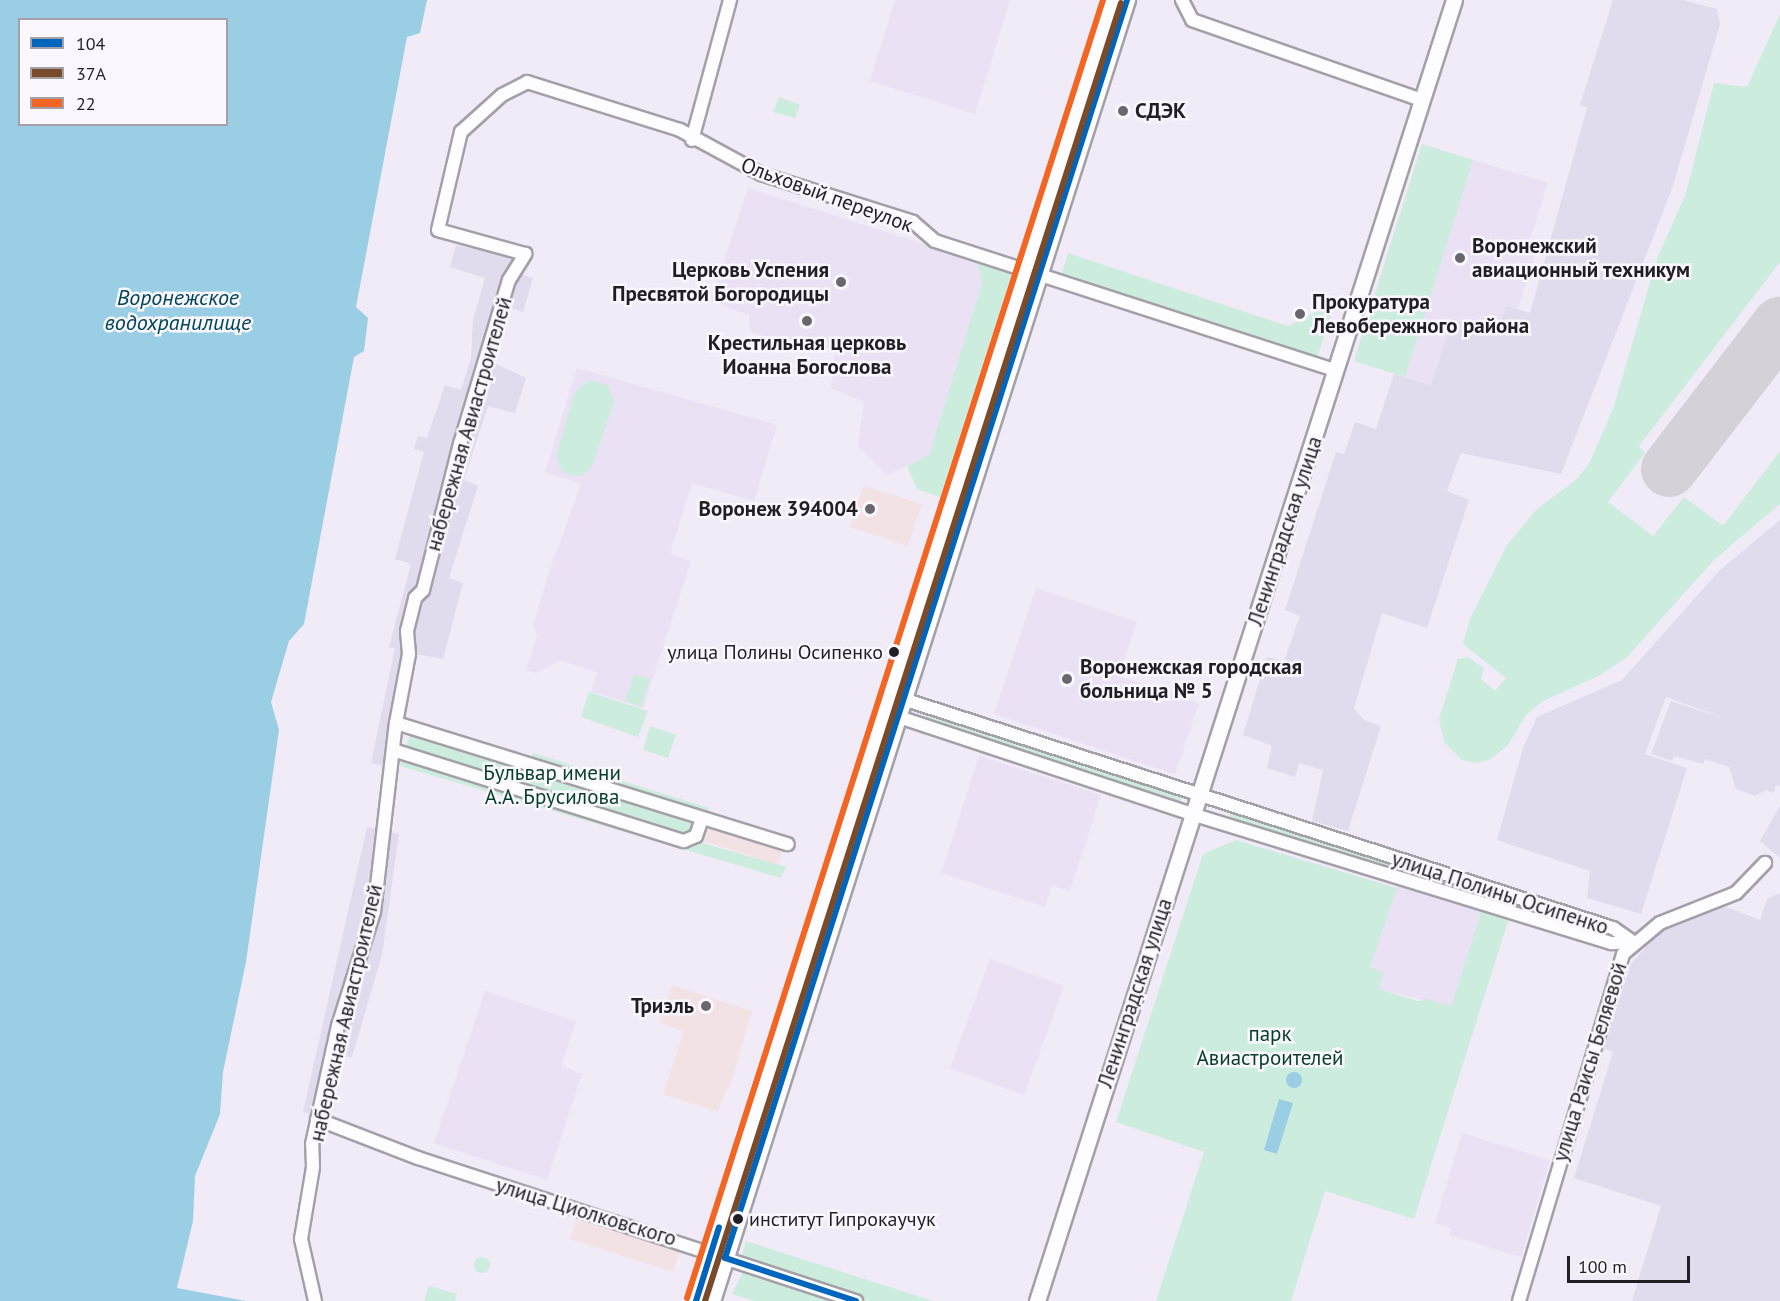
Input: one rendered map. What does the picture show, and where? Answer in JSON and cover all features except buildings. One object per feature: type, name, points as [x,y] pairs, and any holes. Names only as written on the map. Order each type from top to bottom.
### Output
[{"type":"main road","points":[[696,1301],[718,1255],[903,699],[1034,271],[1112,0]]},
{"type":"main road","points":[[712,1301],[718,1255],[888,703],[1127,0]]},
{"type":"main road","name":"Ленинградская улица","points":[[1037,1301],[1192,814],[1296,501],[1334,370],[1454,0]]},
{"type":"street","points":[[692,140],[730,0]]},
{"type":"street","points":[[1182,0],[1192,20],[1422,100]]},
{"type":"street","name":"Ольховый переулок","points":[[527,82],[680,130],[692,140],[761,174],[913,222],[935,241],[1034,271],[1334,370]]},
{"type":"street","name":"набережная Авиастроителей","points":[[315,1301],[301,1239],[317,1119],[338,1026],[374,912],[396,723],[415,598],[423,590],[460,444],[509,280],[525,254],[438,230],[461,132],[502,95],[527,82]]},
{"type":"street","points":[[897,717],[888,703],[903,699]]},
{"type":"street","name":"улица Полины Осипенко","points":[[903,699],[1613,928],[1634,942]]},
{"type":"street","name":"улица Полины Осипенко","points":[[897,717],[1192,814],[1611,943],[1634,942]]},
{"type":"street","points":[[396,723],[788,844]]},
{"type":"street","points":[[393,750],[684,841],[696,836],[702,819]]},
{"type":"street","name":"улица Раисы Беляевой","points":[[1519,1301],[1615,971],[1634,942],[1660,923],[1736,893],[1765,863]]},
{"type":"street","name":"улица Циолковского","points":[[317,1119],[418,1158],[856,1301]]},
{"type":"shaded area","points":[[895,0],[1010,0],[975,114],[870,81]]},
{"type":"shaded area","points":[[1613,0],[1683,0],[1717,9],[1720,24],[1673,186],[1561,474],[1461,453],[1447,491],[1469,500],[1427,628],[1382,613],[1354,708],[1364,720],[1381,726],[1348,831],[1312,821],[1323,770],[1299,763],[1295,777],[1267,768],[1272,746],[1243,735],[1267,657],[1284,661],[1300,616],[1285,610],[1336,452],[1344,454],[1355,422],[1376,429],[1394,374],[1431,385],[1452,318],[1506,305],[1530,313],[1587,108],[1580,105]]},
{"type":"shaded area","name":"Воронежский авиационный техникум","points":[[1422,144],[1548,183],[1529,243],[1538,246],[1518,309],[1506,306],[1497,333],[1452,319],[1431,385],[1354,361]]},
{"type":"shaded area","points":[[748,188],[977,261],[982,283],[929,455],[887,475],[858,446],[864,402],[831,388],[835,350],[803,341],[795,346],[750,331],[749,315],[711,301]]},
{"type":"shaded area","points":[[456,245],[517,259],[514,272],[533,278],[523,312],[505,306],[488,360],[526,378],[515,413],[488,406],[464,480],[478,486],[449,578],[463,583],[443,659],[416,654],[394,768],[371,763],[395,648],[389,647],[411,564],[395,559],[424,452],[414,449],[418,436],[427,438],[445,385],[461,390],[471,358],[473,320],[485,278],[450,267]]},
{"type":"shaded area","points":[[577,368],[777,425],[754,501],[692,483],[670,554],[691,561],[643,708],[591,691],[597,672],[561,660],[537,673],[526,670],[537,635],[533,626],[548,575],[581,484],[545,472]]},
{"type":"shaded area","points":[[863,486],[922,504],[908,546],[850,527]]},
{"type":"shaded area","points":[[1780,520],[1780,787],[1776,785],[1774,793],[1766,790],[1755,796],[1736,789],[1729,767],[1705,759],[1703,764],[1674,756],[1672,761],[1651,754],[1671,701],[1735,722],[1666,697],[1645,754],[1687,768],[1641,914],[1587,898],[1590,871],[1497,840],[1523,748],[1537,717],[1622,680],[1719,571]]},
{"type":"shaded area","name":"Воронежская городская больница № 5","points":[[1036,588],[1137,622],[1119,676],[1199,703],[1175,774],[994,714]]},
{"type":"shaded area","points":[[979,756],[1101,795],[1070,891],[1052,885],[1045,907],[941,873]]},
{"type":"shaded area","points":[[1780,806],[1780,858],[1760,841]]},
{"type":"shaded area","points":[[706,823],[784,846],[778,865],[701,840]]},
{"type":"shaded area","points":[[367,827],[399,834],[382,955],[352,1057],[337,1057],[324,1118],[303,1112]]},
{"type":"shaded area","points":[[1398,883],[1482,910],[1451,1007],[1378,989],[1370,967]]},
{"type":"shaded area","points":[[1780,893],[1780,1301],[1632,1301],[1661,1206],[1574,1178],[1613,1052],[1603,1048],[1631,964],[1662,928],[1724,906],[1760,920],[1767,899]]},
{"type":"shaded area","points":[[990,959],[1064,986],[1024,1095],[950,1068]]},
{"type":"shaded area","points":[[672,985],[752,1011],[729,1089],[726,1089],[718,1112],[663,1094],[684,1031],[659,1023]]},
{"type":"shaded area","points":[[485,991],[576,1021],[561,1066],[582,1074],[547,1180],[434,1143]]},
{"type":"shaded area","points":[[1462,1133],[1550,1160],[1521,1257],[1449,1235],[1451,1228],[1435,1223]]},
{"type":"shaded area","points":[[577,1218],[680,1251],[673,1272],[570,1239]]},
{"type":"green space","points":[[1780,14],[1780,262],[1639,446],[1645,453],[1608,502],[1653,536],[1684,497],[1723,526],[1780,451],[1780,504],[1714,560],[1626,658],[1600,675],[1541,702],[1526,715],[1508,745],[1489,760],[1476,763],[1462,760],[1444,742],[1439,719],[1458,659],[1468,657],[1484,668],[1481,679],[1495,691],[1506,678],[1463,644],[1470,619],[1507,545],[1537,509],[1576,480],[1589,464],[1614,406],[1657,259],[1686,193],[1714,83],[1747,87]]},
{"type":"green space","points":[[779,97],[800,105],[795,118],[773,112]]},
{"type":"green space","points":[[1422,144],[1473,160],[1405,377],[1354,361]]},
{"type":"green space","points":[[1068,253],[1288,326],[1329,305],[1334,307],[1317,358],[1061,276]]},
{"type":"green space","points":[[977,261],[1012,273],[940,497],[917,489],[907,466],[929,455],[982,283]]},
{"type":"green space","points":[[589,380],[608,385],[614,402],[592,466],[583,475],[571,476],[560,469],[557,453],[575,392]]},
{"type":"green space","points":[[634,674],[650,679],[641,707],[625,701]]},
{"type":"green space","points":[[589,692],[648,711],[638,737],[581,717]]},
{"type":"green space","points":[[930,713],[1181,794],[1181,801],[928,722],[926,717]]},
{"type":"green space","name":"Бульвар имени А.А. Брусилова","points":[[413,725],[530,762],[533,753],[709,808],[699,842],[786,867],[781,878],[400,766]]},
{"type":"green space","points":[[650,726],[676,735],[668,758],[643,750]]},
{"type":"green space","points":[[1231,810],[1611,934],[1610,938],[1229,818]]},
{"type":"green space","name":"парк Авиастроителей","points":[[1236,840],[1397,888],[1370,967],[1383,972],[1379,989],[1418,1001],[1427,999],[1451,1006],[1482,910],[1509,918],[1414,1219],[1325,1191],[1291,1301],[1156,1301],[1204,1152],[1116,1122],[1203,854]]},
{"type":"green space","points":[[746,1241],[933,1301],[869,1301],[741,1260]]},
{"type":"green space","points":[[479,1257],[485,1257],[490,1265],[488,1271],[479,1273],[474,1268],[474,1262]]},
{"type":"green space","points":[[743,1272],[834,1301],[755,1301],[732,1294]]},
{"type":"green space","points":[[429,1286],[457,1294],[455,1301],[424,1301]]},
{"type":"water","name":"Воронежское водохранилище","points":[[0,0],[427,0],[420,33],[407,37],[356,307],[368,318],[364,351],[354,357],[304,624],[289,641],[271,702],[279,730],[246,962],[223,1072],[220,1114],[195,1176],[193,1221],[177,1288],[246,1301],[0,1301]]},
{"type":"water","points":[[1294,1072],[1300,1074],[1302,1080],[1300,1086],[1294,1088],[1288,1086],[1286,1080],[1288,1074]]},
{"type":"water","points":[[1279,1099],[1293,1103],[1277,1154],[1264,1150]]},
{"type":"runway","points":[[1669,469],[1780,325]]},
{"type":"transit line","name":"22","points":[[687,1298],[1103,0]]},
{"type":"transit line","name":"104","points":[[856,1301],[725,1258],[1127,0]]},
{"type":"transit line","name":"37А","points":[[705,1301],[1121,3]]},
{"type":"transit line","name":"104","points":[[696,1301],[719,1227]]},
{"type":"place","name":"СДЭК","points":[[1123,111]]},
{"type":"place","name":"Воронежский авиационный техникум","points":[[1460,258]]},
{"type":"place","name":"Церковь Успения Пресвятой Богородицы","points":[[841,282]]},
{"type":"place","name":"Прокуратура Левобережного района","points":[[1300,314]]},
{"type":"place","name":"Крестильная церковь Иоанна Богослова","points":[[807,321]]},
{"type":"place","name":"Воронеж 394004","points":[[870,509]]},
{"type":"place","name":"улица Полины Осипенко","points":[[894,652]]},
{"type":"place","name":"Воронежская городская больница № 5","points":[[1067,679]]},
{"type":"place","name":"Триэль","points":[[706,1006]]},
{"type":"place","name":"институт Гипрокаучук","points":[[738,1219]]}]
